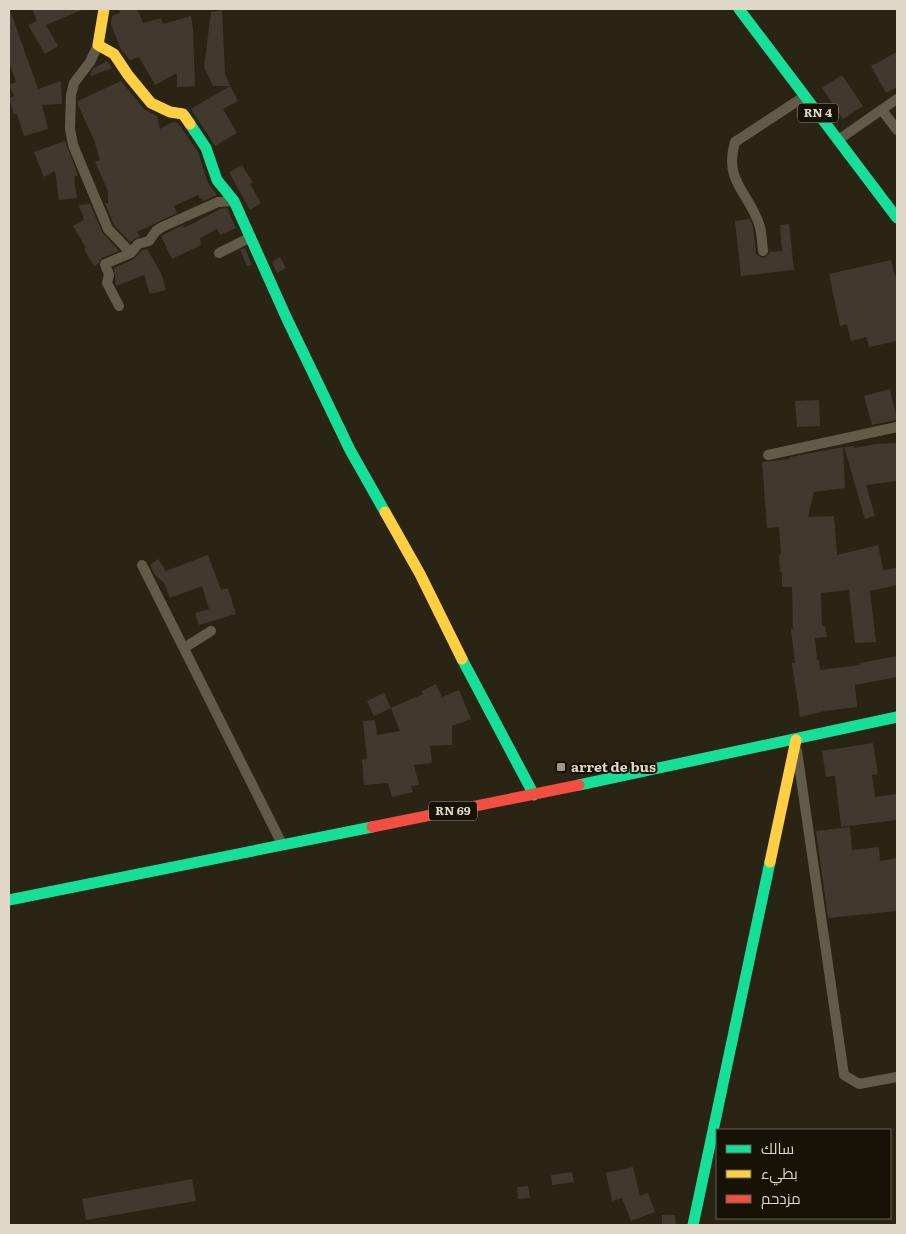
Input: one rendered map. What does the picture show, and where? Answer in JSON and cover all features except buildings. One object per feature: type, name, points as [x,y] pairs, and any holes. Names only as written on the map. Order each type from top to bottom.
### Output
[{"type":"main road","points":[[104,9],[98,45],[114,54],[151,103],[170,112],[183,114],[206,148],[217,180],[234,201],[287,319],[350,450],[420,574],[471,677],[534,795]]},
{"type":"main road","name":"RN 4","points":[[739,9],[897,218]]},
{"type":"main road","name":"RN 69","points":[[9,900],[534,795],[897,717]]},
{"type":"main road","points":[[693,1225],[796,740]]},
{"type":"street","points":[[98,45],[90,62],[74,83],[71,95],[70,129],[73,145],[108,229],[131,253]]},
{"type":"street","points":[[764,251],[759,226],[731,167],[731,155],[735,142],[805,96]]},
{"type":"street","points":[[838,140],[897,99]]},
{"type":"street","points":[[882,110],[897,130]]},
{"type":"street","points":[[119,306],[107,283],[109,276],[105,264],[131,253],[138,244],[149,241],[162,226],[218,202],[234,201]]},
{"type":"street","points":[[219,253],[251,237]]},
{"type":"street","points":[[768,455],[897,427]]},
{"type":"street","points":[[142,564],[282,844]]},
{"type":"street","points":[[184,648],[211,632]]},
{"type":"street","points":[[796,740],[844,1074],[859,1084],[897,1077]]},
{"type":"traffic: fast","points":[[739,9],[897,218]]},
{"type":"traffic: fast","points":[[190,124],[206,148],[217,180],[234,201],[287,319],[350,450],[385,512]]},
{"type":"traffic: fast","points":[[462,659],[534,795]]},
{"type":"traffic: fast","points":[[579,785],[897,717]]},
{"type":"traffic: fast","points":[[9,900],[372,827]]},
{"type":"traffic: fast","points":[[693,1225],[770,862]]},
{"type":"traffic: slow","points":[[104,9],[98,45],[114,54],[151,103],[170,112],[183,114],[190,124]]},
{"type":"traffic: slow","points":[[385,512],[420,574],[462,659]]},
{"type":"traffic: slow","points":[[770,862],[796,740]]},
{"type":"traffic: jam","points":[[372,827],[579,785]]},
{"type":"place","name":"arret de bus","points":[[561,767]]}]
